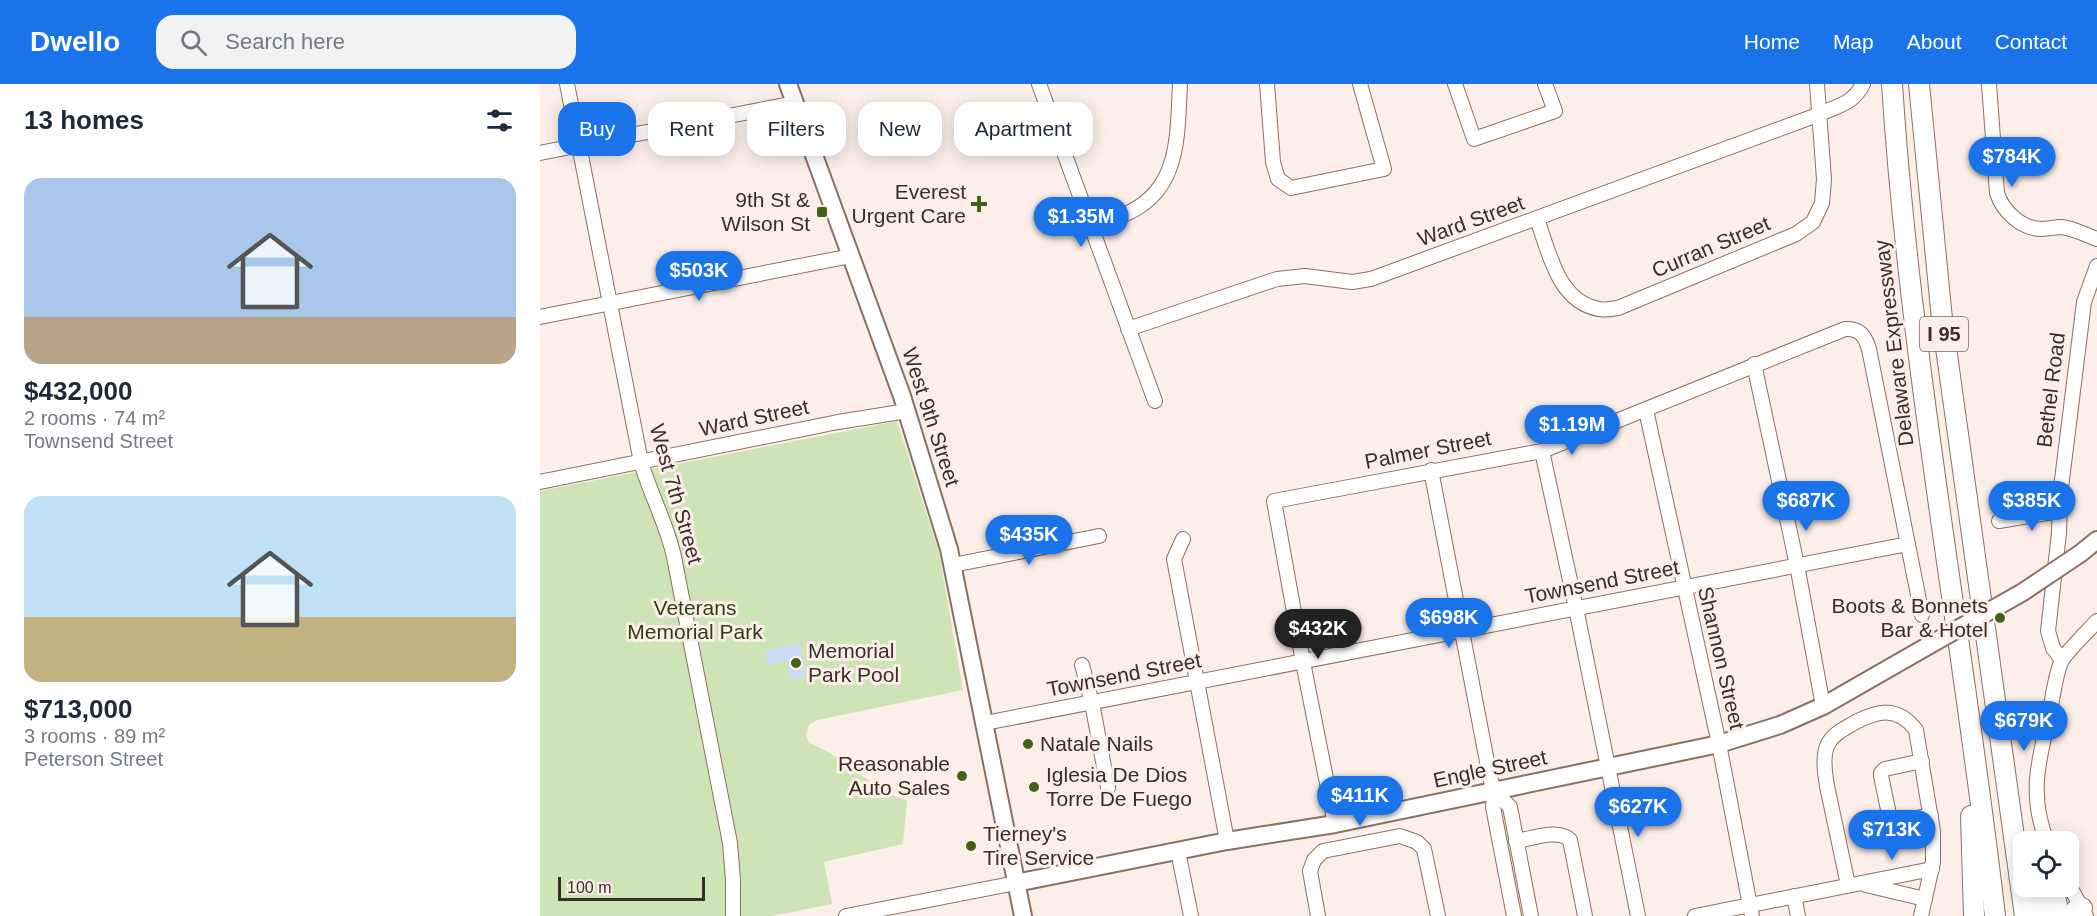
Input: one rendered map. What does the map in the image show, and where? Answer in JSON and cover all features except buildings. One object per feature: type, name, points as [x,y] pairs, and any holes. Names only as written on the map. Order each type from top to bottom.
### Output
[{"type":"highway","name":"Delaware Expressway","points":[[1892,84],[1914,330],[1995,916]]},
{"type":"highway","name":"I 95","points":[[1918,84],[1942,319],[2025,916]]},
{"type":"highway","points":[[1978,584],[2002,692],[2023,831]]},
{"type":"highway","points":[[1961,667],[1964,742],[1971,811],[1974,916]]},
{"type":"highway","points":[[2036,897],[2040,916]]},
{"type":"highway","points":[[2055,897],[2059,916]]},
{"type":"main road","name":"West 9th Street","points":[[788,84],[795,102]]},
{"type":"main road","name":"West 9th Street","points":[[814,156],[907,411],[953,565],[1023,916]]},
{"type":"main road","name":"Engle Street","points":[[1016,883],[1178,850],[1335,824],[1719,744],[1780,725],[1823,706],[2023,592],[2097,540]]},
{"type":"street","name":"West 7th Street","points":[[567,84],[571,102]]},
{"type":"street","points":[[1039,84],[1155,401]]},
{"type":"street","points":[[1090,227],[1123,216],[1146,202],[1166,178],[1176,153],[1180,84]]},
{"type":"street","points":[[1267,84],[1273,162],[1278,179],[1291,188],[1384,169],[1360,84]]},
{"type":"street","points":[[1455,84],[1474,139],[1555,111],[1545,84]]},
{"type":"street","name":"Curran Street","points":[[1537,219],[1559,278],[1569,294],[1584,304],[1600,310],[1618,308],[1796,234],[1813,222],[1822,203],[1824,179],[1817,84]]},
{"type":"street","name":"Ward Street","points":[[1128,329],[1277,279],[1305,276],[1352,282],[1371,279],[1820,114],[1849,102],[1857,96],[1863,84]]},
{"type":"street","points":[[1989,84],[1997,193],[2003,207],[2019,222],[2027,226],[2043,229],[2062,227],[2097,239]]},
{"type":"street","points":[[636,134],[747,112]]},
{"type":"street","points":[[540,153],[558,149]]},
{"type":"street","name":"West 7th Street","points":[[581,156],[641,462],[666,526],[676,569],[730,843],[734,880],[733,916]]},
{"type":"street","points":[[540,317],[851,256]]},
{"type":"street","name":"Bethel Road","points":[[2062,660],[2052,648],[2048,630],[2059,533],[2059,512],[2084,302],[2097,266]]},
{"type":"street","name":"Palmer Street","points":[[1303,662],[1274,501],[1542,451],[1845,329],[1856,330],[1864,336],[1869,349],[1908,544]]},
{"type":"street","points":[[1754,364],[1797,565],[1823,706]]},
{"type":"street","name":"Shannon Street","points":[[1646,410],[1719,744],[1751,911]]},
{"type":"street","name":"Ward Street","points":[[540,482],[838,422],[907,411]]},
{"type":"street","points":[[1542,451],[1638,916]]},
{"type":"street","points":[[1431,470],[1494,791],[1493,807],[1514,916]]},
{"type":"street","points":[[1999,521],[2059,512]]},
{"type":"street","points":[[953,565],[1099,537]]},
{"type":"street","points":[[1183,539],[1174,559],[1227,841]]},
{"type":"street","points":[[1908,544],[1922,615]]},
{"type":"street","name":"Townsend Street","points":[[985,723],[1908,544]]},
{"type":"street","points":[[2044,831],[2037,804],[2036,775],[2062,660],[2097,621]]},
{"type":"street","points":[[1303,662],[1335,824]]},
{"type":"street","points":[[1083,665],[1108,788]]},
{"type":"street","points":[[1853,884],[1825,770],[1828,743],[1836,734],[1866,717],[1881,711],[1890,712],[1916,730],[1934,831],[1932,869],[1921,916]]},
{"type":"street","points":[[1922,761],[1885,769],[1881,776],[1890,819],[1893,823],[1931,815]]},
{"type":"street","points":[[1494,791],[1510,807],[1531,916]]},
{"type":"street","points":[[1516,841],[1557,834],[1566,836],[1570,840],[1585,916]]},
{"type":"street","points":[[1318,916],[1310,871],[1314,860],[1328,849],[1400,836],[1417,842],[1425,854],[1438,916]]},
{"type":"street","points":[[1178,850],[1191,916]]},
{"type":"street","points":[[1695,916],[1751,911],[1794,896],[1932,869]]},
{"type":"street","name":"Engle Street","points":[[846,916],[1016,883]]},
{"type":"street","points":[[1853,884],[1925,899]]},
{"type":"street","points":[[1794,896],[1798,916]]},
{"type":"street","points":[[2074,897],[2080,913]]},
{"type":"green space","name":"Veterans Memorial Park","points":[[897,421],[939,553],[963,690],[817,720],[809,725],[806,735],[809,743],[834,756],[881,788],[907,801],[903,844],[824,862],[832,904],[772,916],[540,916],[540,491]]},
{"type":"water","name":"Memorial Park Pool","points":[[800,643],[806,676],[791,680],[787,661],[768,665],[765,650]]},
{"type":"place","name":"Everest Urgent Care","points":[[979,204]]},
{"type":"place","name":"9th St & Wilson St","points":[[822,212]]},
{"type":"place","name":"Boots & Bonnets Bar & Hotel","points":[[2000,618]]},
{"type":"place","name":"Memorial Park Pool","points":[[796,663]]},
{"type":"place","name":"Natale Nails","points":[[1028,744]]},
{"type":"place","name":"Reasonable Auto Sales","points":[[962,776]]},
{"type":"place","name":"Iglesia De Dios Torre De Fuego","points":[[1034,787]]},
{"type":"place","name":"Tierney's Tire Service","points":[[971,846]]}]
